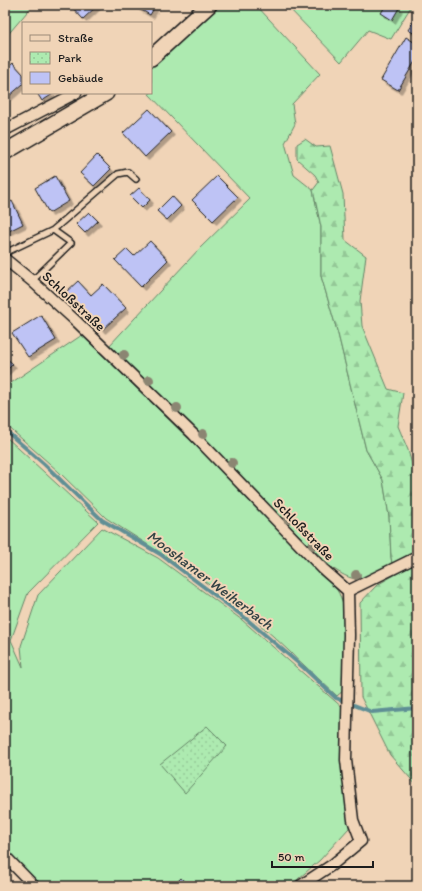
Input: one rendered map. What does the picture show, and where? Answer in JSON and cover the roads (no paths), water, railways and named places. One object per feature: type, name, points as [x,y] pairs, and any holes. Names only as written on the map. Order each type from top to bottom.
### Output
[{"type":"main road","points":[[152,57],[209,5]]},
{"type":"main road","points":[[5,152],[104,94]]},
{"type":"street","points":[[5,130],[74,94]]},
{"type":"street","name":"Schloßstraße","points":[[5,259],[32,281],[77,322],[193,434],[323,569],[348,591]]},
{"type":"street","points":[[300,886],[332,865],[361,841],[353,820],[346,760],[348,695],[348,591],[417,557]]},
{"type":"street","points":[[5,856],[34,886]]},
{"type":"lane","points":[[5,253],[53,230],[118,174],[128,172],[136,179]]},
{"type":"lane","points":[[32,281],[70,243],[53,230]]},
{"type":"waterway","name":"Mooshamer Weiherbach","points":[[5,430],[44,464],[102,520],[160,554],[244,617],[304,668],[336,698],[372,712],[417,708]]}]
